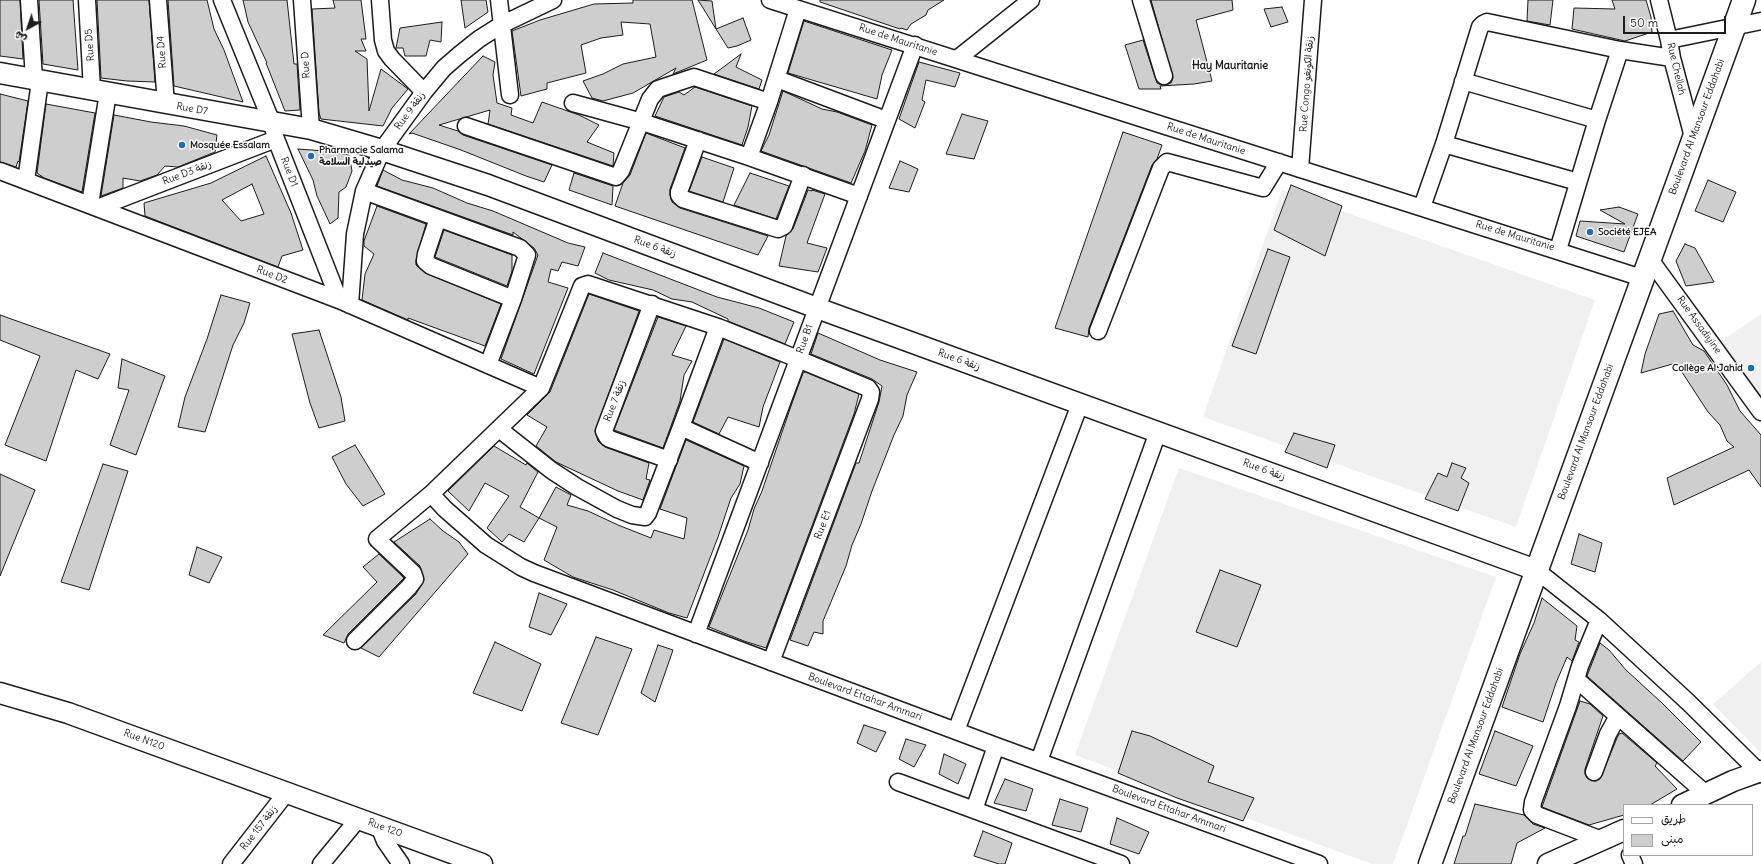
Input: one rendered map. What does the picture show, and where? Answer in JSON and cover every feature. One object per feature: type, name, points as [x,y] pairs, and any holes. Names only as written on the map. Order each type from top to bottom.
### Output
[{"type":"main road","name":"Boulevard Al Mansour Eddahabi","points":[[1430,864],[1744,0]]},
{"type":"street","points":[[26,181],[37,80],[29,0]]},
{"type":"street","name":"Rue D5","points":[[87,0],[100,91],[94,206]]},
{"type":"street","name":"Rue D4","points":[[158,0],[166,104]]},
{"type":"street","name":"Rue D1","points":[[222,0],[344,302]]},
{"type":"street","name":"Rue D","points":[[302,0],[311,129]]},
{"type":"street","points":[[380,0],[386,51],[424,92]]},
{"type":"street","points":[[499,0],[510,94]]},
{"type":"street","name":"Rue 9 زنقة","points":[[344,302],[355,234],[364,191],[382,150],[424,92],[444,68],[479,39],[501,25],[553,0]]},
{"type":"street","name":"Rue de Mauritanie","points":[[770,0],[957,58],[1300,169],[1558,250],[1646,268]]},
{"type":"street","points":[[957,58],[1031,0]]},
{"type":"street","points":[[1140,0],[1164,76]]},
{"type":"street","name":"Rue Congo زنقة الكونغو","points":[[1300,169],[1314,0]]},
{"type":"street","name":"Rue Chellah","points":[[1659,0],[1672,58],[1693,137]]},
{"type":"street","points":[[749,157],[777,79],[798,9]]},
{"type":"street","points":[[1669,40],[1734,28],[1761,21]]},
{"type":"street","points":[[1422,207],[1444,144],[1480,27],[1487,22],[1620,50],[1672,58]]},
{"type":"street","name":"Rue B1","points":[[696,634],[915,45]]},
{"type":"street","points":[[1558,250],[1597,120],[1620,50]]},
{"type":"street","name":"Rue D7","points":[[0,73],[166,104],[274,131],[311,129],[382,150]]},
{"type":"street","points":[[466,126],[616,177],[621,171],[650,99],[658,89],[690,78],[698,78],[769,102]]},
{"type":"street","points":[[777,79],[886,120]]},
{"type":"street","points":[[1463,81],[1597,120]]},
{"type":"street","points":[[573,103],[642,122],[698,140],[859,196]]},
{"type":"street","name":"Rue D3 زنقة","points":[[94,206],[274,131]]},
{"type":"street","points":[[698,140],[679,192],[679,195],[683,199],[778,229],[782,228],[785,224],[803,176]]},
{"type":"street","points":[[1444,144],[1578,182]]},
{"type":"street","name":"Rue 6 زنقة","points":[[382,150],[488,185],[817,308],[1536,570]]},
{"type":"street","points":[[1098,330],[1161,168],[1167,162],[1263,188],[1279,162]]},
{"type":"street","name":"Rue D2","points":[[0,171],[344,302],[541,388]]},
{"type":"street","points":[[364,191],[520,248],[526,252],[527,257],[513,299],[488,365]]},
{"type":"street","points":[[438,218],[425,261],[431,266],[513,299]]},
{"type":"street","name":"Rue Assadiyine","points":[[1646,268],[1761,412]]},
{"type":"street","points":[[355,641],[409,587],[415,579],[413,573],[378,539],[431,494],[541,388],[582,286],[592,284],[652,304],[718,327],[798,358]]},
{"type":"street","name":"Rue 7 زنقة","points":[[652,304],[604,431],[607,437],[669,460]]},
{"type":"street","points":[[499,429],[545,466],[577,487],[617,509],[638,517],[646,517],[669,460],[718,327]]},
{"type":"street","name":"Rue E1","points":[[771,662],[870,399],[871,392],[868,388],[798,358]]},
{"type":"street","points":[[956,731],[1080,404]]},
{"type":"street","points":[[681,427],[760,463]]},
{"type":"street","points":[[1039,761],[1158,432]]},
{"type":"street","name":"Boulevard Ettahar Ammari","points":[[431,494],[486,545],[521,568],[996,746],[1319,864]]},
{"type":"street","points":[[1536,570],[1598,620],[1688,702],[1760,772],[1733,781],[1684,804]]},
{"type":"street","points":[[1598,620],[1532,802],[1532,810],[1537,815],[1602,840]]},
{"type":"street","points":[[1576,679],[1706,794]]},
{"type":"street","name":"Rue N120","points":[[0,693],[68,713],[287,792]]},
{"type":"street","points":[[1594,772],[1608,734],[1618,716]]},
{"type":"street","points":[[974,810],[996,746]]},
{"type":"street","points":[[898,782],[1121,864]]},
{"type":"street","name":"Rue 120","points":[[287,792],[482,864]]},
{"type":"street","name":"Rue 157 زنقة","points":[[231,864],[287,792]]},
{"type":"street","points":[[321,864],[359,818]]},
{"type":"street","points":[[379,826],[385,841],[401,864]]},
{"type":"street","points":[[1548,864],[1602,840],[1623,834]]},
{"type":"shaded area","points":[[1282,190],[1595,300],[1516,527],[1203,417]]},
{"type":"shaded area","name":"Collège Al Jahid","points":[[1761,314],[1761,396],[1721,341]]},
{"type":"shaded area","points":[[1179,468],[1496,577],[1393,864],[1372,864],[1075,755]]},
{"type":"shaded area","points":[[1761,662],[1761,753],[1713,704]]},
{"type":"building","points":[[0,0],[20,0],[23,59],[0,56]]},
{"type":"building","points":[[39,0],[73,0],[78,70],[43,64]]},
{"type":"building","points":[[97,0],[149,0],[155,82],[101,78]]},
{"type":"building","points":[[168,0],[207,0],[214,29],[224,50],[243,102],[174,86]]},
{"type":"building","points":[[243,0],[287,0],[294,64],[297,64],[300,110],[285,111],[267,63],[248,22]]},
{"type":"building","points":[[333,0],[361,0],[366,39],[361,39],[366,51],[355,51],[367,59],[369,111],[381,69],[408,89],[392,108],[383,126],[321,119],[319,113],[312,9],[335,8]]},
{"type":"building","points":[[461,0],[486,0],[488,12],[465,28]]},
{"type":"building","points":[[633,0],[692,0],[707,60],[673,74],[676,68],[633,93],[603,101],[592,98],[583,81],[603,74],[623,64],[656,57],[650,24],[621,22],[623,35],[601,38],[581,45],[586,73],[547,83],[547,89],[521,96],[512,31],[540,20],[594,4],[633,3]]},
{"type":"building","points":[[698,0],[712,1],[716,29]]},
{"type":"building","points":[[820,0],[944,0],[928,10],[926,15],[911,24],[907,30],[820,2]]},
{"type":"building","points":[[1151,0],[1232,0],[1233,10],[1196,20],[1212,81],[1194,84],[1160,86],[1161,89],[1139,89],[1125,45],[1143,40],[1157,83],[1166,85],[1171,83],[1173,78]]},
{"type":"building","points":[[1528,0],[1553,0],[1550,25],[1527,21]]},
{"type":"building","points":[[1612,0],[1646,0],[1651,17],[1652,32],[1625,41],[1572,29],[1574,8],[1615,9]]},
{"type":"building","points":[[1282,7],[1288,22],[1271,27],[1264,9]]},
{"type":"building","points":[[743,18],[751,40],[728,48],[716,29]]},
{"type":"building","points":[[804,21],[892,50],[882,75],[877,99],[788,73]]},
{"type":"building","points":[[442,22],[441,42],[430,40],[426,56],[405,56],[403,48],[396,48],[400,28]]},
{"type":"building","points":[[741,54],[736,67],[762,80],[759,89],[714,74]]},
{"type":"building","points":[[483,56],[495,62],[493,75],[497,103],[512,108],[511,115],[533,123],[542,102],[579,115],[599,125],[587,142],[614,153],[613,166],[488,124],[490,110],[439,125],[458,131],[463,135],[552,165],[544,182],[461,150],[412,133],[409,134]]},
{"type":"building","points":[[919,62],[960,73],[955,87],[926,80],[922,100],[925,102],[915,128],[899,119]]},
{"type":"building","points":[[695,87],[752,106],[748,127],[742,145],[655,116],[664,97],[679,92],[684,95]]},
{"type":"building","points":[[783,91],[822,109],[837,112],[872,125],[865,151],[851,183],[761,151],[769,135]]},
{"type":"building","points":[[0,94],[28,101],[19,162],[18,161],[16,167],[0,162]]},
{"type":"building","points":[[46,104],[95,113],[82,192],[44,178],[37,173]]},
{"type":"building","points":[[962,114],[988,121],[974,159],[946,154]]},
{"type":"building","points":[[114,115],[184,126],[217,135],[215,152],[178,167],[165,166],[157,175],[140,181],[123,178],[123,188],[101,196]]},
{"type":"building","points":[[1123,132],[1162,145],[1157,159],[1152,165],[1089,328],[1088,337],[1055,328]]},
{"type":"building","points":[[646,133],[685,148],[670,189],[672,202],[680,208],[768,236],[758,255],[615,206],[623,183],[630,175]]},
{"type":"building","points":[[298,149],[349,155],[352,171],[346,187],[339,192],[338,218],[330,224],[317,196],[313,180]]},
{"type":"building","points":[[266,156],[291,213],[303,250],[282,256],[278,267],[145,216],[144,203],[211,183]],"holes":[[[252,184],[264,214],[241,221],[222,200]]]},
{"type":"building","points":[[702,157],[734,168],[723,202],[689,191]]},
{"type":"building","points":[[900,161],[918,169],[909,192],[889,188]]},
{"type":"building","points":[[383,170],[402,180],[433,188],[467,203],[493,211],[568,243],[585,247],[578,266],[562,262],[558,271],[551,269],[548,282],[568,288],[534,374],[501,359],[538,255],[534,248],[513,232],[513,235],[377,186]]},
{"type":"building","points":[[574,173],[613,186],[612,205],[569,190]]},
{"type":"building","points":[[750,173],[789,186],[776,219],[734,205]]},
{"type":"building","points":[[1708,180],[1736,192],[1723,222],[1695,211]]},
{"type":"building","points":[[1291,185],[1342,206],[1325,256],[1274,230]]},
{"type":"building","points":[[808,190],[825,194],[807,243],[827,248],[818,272],[779,266],[786,236],[793,229]]},
{"type":"building","points":[[377,206],[426,224],[416,260],[416,265],[425,273],[501,304],[485,346],[408,318],[408,320],[362,300],[365,274],[374,254],[364,246],[364,241]]},
{"type":"building","name":"Société EJEA","points":[[1619,207],[1638,214],[1624,252],[1576,236],[1580,221],[1625,224],[1600,210]]},
{"type":"building","points":[[444,230],[512,255],[512,271],[507,286],[435,257]]},
{"type":"building","points":[[1685,244],[1695,248],[1714,282],[1686,286],[1676,261]]},
{"type":"building","points":[[1268,249],[1290,257],[1256,354],[1232,346]]},
{"type":"building","points":[[603,253],[717,297],[759,308],[794,322],[785,344],[728,321],[728,319],[692,302],[672,299],[653,290],[609,280],[595,273]]},
{"type":"building","points":[[589,294],[639,311],[595,431],[598,441],[605,447],[649,463],[646,479],[650,480],[643,500],[618,491],[556,462],[536,446],[547,427],[527,415],[550,392]]},
{"type":"building","points":[[221,295],[250,303],[244,323],[233,345],[205,432],[178,427],[185,397],[207,339]]},
{"type":"building","points":[[1673,311],[1693,345],[1704,351],[1727,385],[1740,411],[1761,435],[1761,487],[1749,470],[1674,505],[1667,478],[1734,447],[1727,441],[1720,425],[1708,412],[1676,363],[1641,373],[1645,354],[1659,314]]},
{"type":"building","points":[[0,315],[110,354],[98,379],[76,370],[46,461],[5,445],[40,356],[0,340]]},
{"type":"building","points":[[658,317],[686,326],[672,355],[692,361],[684,375],[680,401],[663,448],[614,430]]},
{"type":"building","points":[[319,330],[341,397],[345,421],[319,428],[310,403],[292,334]]},
{"type":"building","points":[[818,333],[880,360],[917,372],[907,395],[903,416],[872,491],[852,545],[846,566],[823,621],[823,634],[814,632],[808,646],[790,640],[856,463],[859,463],[879,402],[882,386],[872,379],[811,354]]},
{"type":"building","points":[[724,339],[780,362],[763,407],[759,427],[728,417],[719,434],[693,422]]},
{"type":"building","points":[[122,359],[165,376],[136,455],[110,445],[129,390],[118,388]]},
{"type":"building","points":[[805,372],[859,394],[854,414],[766,648],[709,627],[748,530],[754,509],[762,491],[791,406],[803,373]]},
{"type":"building","points":[[1294,433],[1335,445],[1327,468],[1285,452]]},
{"type":"building","points":[[686,440],[744,466],[740,484],[731,498],[718,537],[687,618],[669,613],[613,590],[573,577],[544,560],[557,527],[539,518],[556,487],[571,495],[567,505],[588,511],[651,538],[654,530],[684,539],[687,518],[660,509]]},
{"type":"building","points":[[355,445],[385,494],[363,506],[346,484],[332,457]]},
{"type":"building","points":[[494,446],[526,465],[527,463],[538,472],[520,507],[539,518],[524,542],[509,534],[502,542],[487,528],[509,496],[485,483],[469,511],[448,491]]},
{"type":"building","points":[[1452,463],[1466,468],[1461,478],[1469,483],[1458,511],[1425,499],[1438,473],[1447,477]]},
{"type":"building","points":[[103,464],[128,471],[89,590],[61,582]]},
{"type":"building","points":[[0,474],[35,490],[0,576]]},
{"type":"building","points":[[430,519],[443,531],[459,542],[468,554],[379,657],[361,648],[416,594],[424,580],[420,566],[394,542]]},
{"type":"building","points":[[1579,534],[1602,543],[1595,572],[1571,564]]},
{"type":"building","points":[[197,547],[222,557],[209,583],[189,575]]},
{"type":"building","points":[[379,554],[404,578],[348,634],[344,643],[323,635],[377,582],[363,567]]},
{"type":"building","points":[[1220,570],[1261,585],[1237,647],[1196,632]]},
{"type":"building","points":[[539,593],[567,604],[551,635],[529,627]]},
{"type":"building","points":[[1542,598],[1577,626],[1575,640],[1579,642],[1572,661],[1567,657],[1556,683],[1543,722],[1502,707],[1520,654],[1534,623]]},
{"type":"building","points":[[596,637],[632,649],[598,735],[561,723]]},
{"type":"building","points":[[495,642],[541,664],[522,711],[473,693]]},
{"type":"building","points":[[1600,643],[1609,650],[1626,670],[1701,742],[1683,761],[1587,676]]},
{"type":"building","points":[[658,645],[673,650],[655,702],[641,693]]},
{"type":"building","points":[[1580,701],[1590,704],[1603,716],[1585,769],[1587,778],[1595,781],[1600,779],[1617,738],[1619,734],[1622,733],[1657,763],[1655,766],[1677,789],[1652,804],[1623,804],[1623,815],[1589,825],[1542,807]]},
{"type":"building","points":[[864,725],[886,732],[876,752],[857,743]]},
{"type":"building","points":[[1132,731],[1150,736],[1214,766],[1208,782],[1254,798],[1243,821],[1177,798],[1118,773]]},
{"type":"building","points":[[1495,731],[1533,746],[1516,786],[1479,774]]},
{"type":"building","points":[[906,739],[926,745],[914,767],[899,759]]},
{"type":"building","points":[[944,754],[966,764],[958,784],[939,774]]},
{"type":"building","points":[[1005,779],[1033,789],[1026,811],[994,803]]},
{"type":"building","points":[[1060,799],[1088,808],[1081,832],[1052,825]]},
{"type":"building","points":[[1475,804],[1524,815],[1533,824],[1545,828],[1517,843],[1511,864],[1454,864]]},
{"type":"building","points":[[1117,818],[1149,832],[1139,854],[1110,844]]},
{"type":"building","points":[[983,831],[1012,843],[1005,864],[999,864],[974,856]]},
{"type":"place","name":"Mosquée Essalam","points":[[182,145]]},
{"type":"place","name":"Pharmacie Salama صيدلية السلامة","points":[[311,156]]},
{"type":"place","name":"Société EJEA","points":[[1590,232]]},
{"type":"place","name":"Collège Al Jahid","points":[[1751,368]]},
{"type":"district","name":"Hay Mauritanie","points":[[1230,66]]}]
